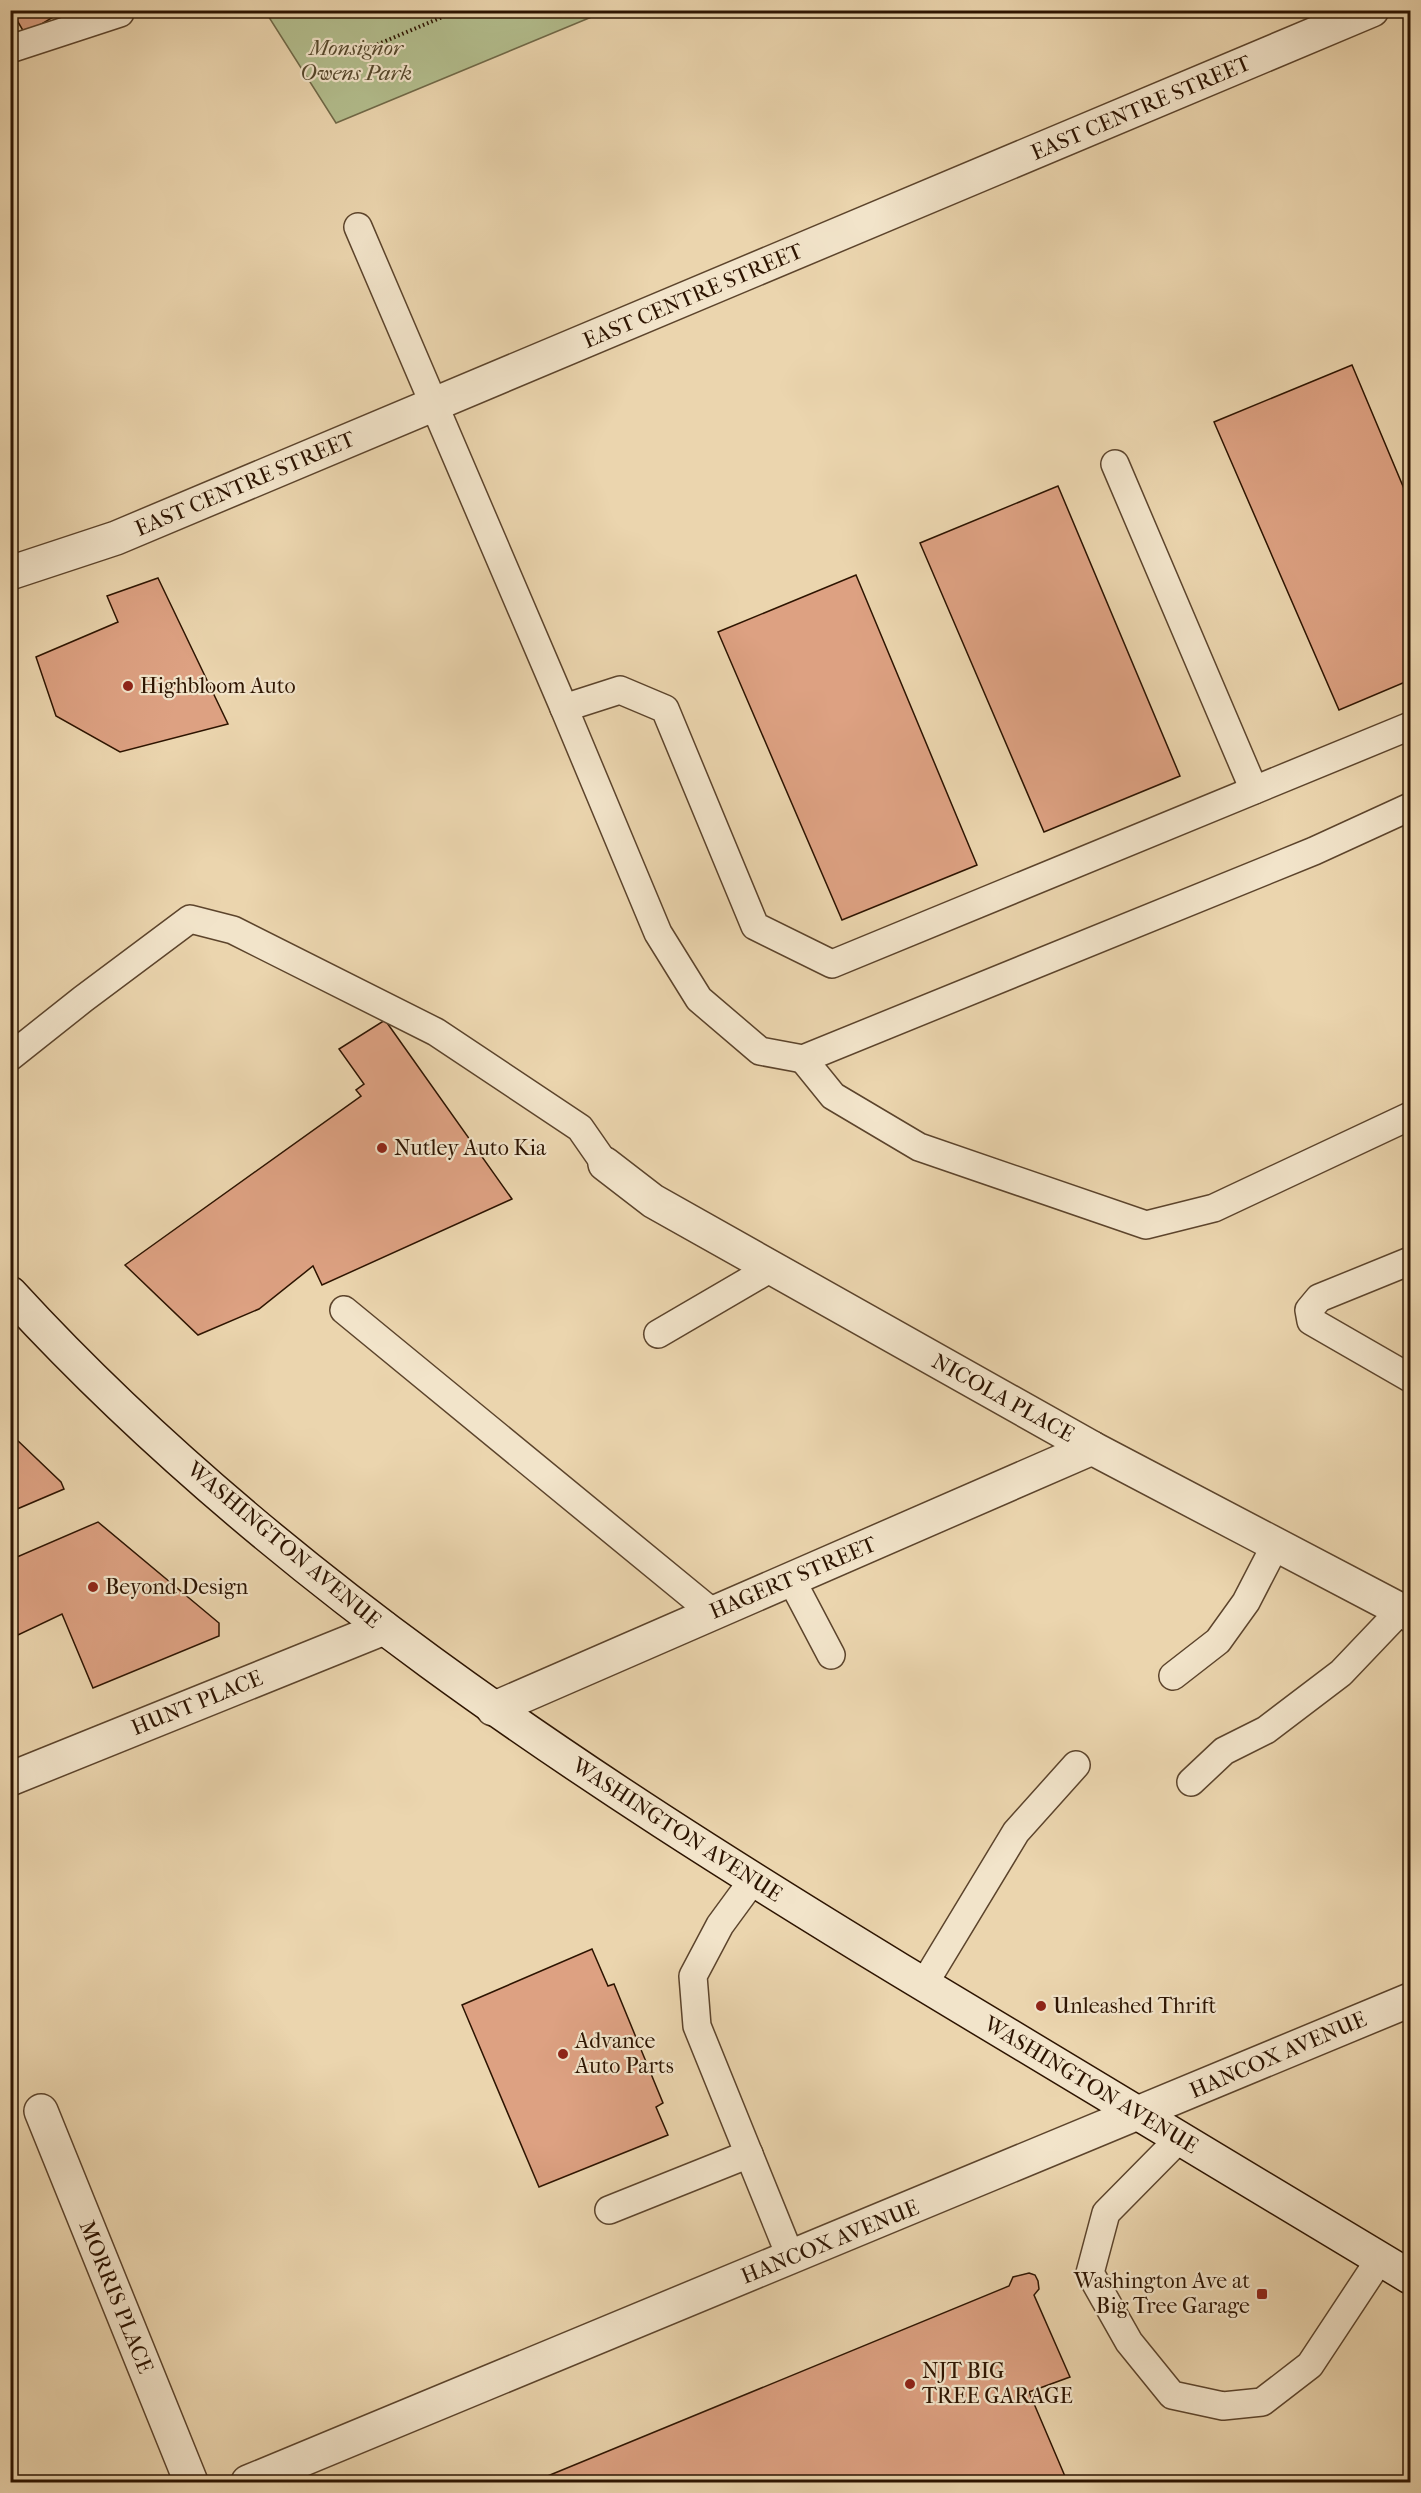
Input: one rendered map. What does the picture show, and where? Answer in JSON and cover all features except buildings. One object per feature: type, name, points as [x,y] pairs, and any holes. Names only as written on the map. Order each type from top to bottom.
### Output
[{"type":"street","name":"EAST CENTRE STREET","points":[[10,573],[116,538],[1372,10]]},
{"type":"street","name":"NICOLA PLACE","points":[[605,1164],[653,1201],[1092,1448],[1406,1612]]},
{"type":"street","name":"WASHINGTON AVENUE","points":[[10,1293],[110,1395],[289,1554],[493,1709],[753,1880],[1410,2277]]},
{"type":"street","name":"HAGERT STREET","points":[[493,1709],[1092,1448]]},
{"type":"street","name":"HUNT PLACE","points":[[10,1779],[384,1628]]},
{"type":"street","name":"HANCOX AVENUE","points":[[248,2482],[1410,2000]]},
{"type":"street","name":"MORRIS PLACE","points":[[41,2111],[191,2482]]},
{"type":"lane","points":[[10,49],[120,13]]},
{"type":"lane","points":[[358,227],[658,933],[699,999],[760,1051],[803,1059],[1314,851],[1410,807]]},
{"type":"lane","points":[[1115,464],[1254,790]]},
{"type":"lane","points":[[564,708],[620,690],[665,709],[755,926],[832,964],[1410,726]]},
{"type":"lane","points":[[10,1057],[190,919],[233,930],[436,1032],[580,1128],[605,1164]]},
{"type":"lane","points":[[803,1059],[833,1096],[919,1147],[1146,1225],[1214,1208],[1410,1116]]},
{"type":"lane","points":[[1410,1262],[1319,1298],[1309,1310],[1311,1321],[1410,1378]]},
{"type":"lane","points":[[658,1334],[771,1268]]},
{"type":"lane","points":[[344,1310],[712,1613]]},
{"type":"lane","points":[[1173,1676],[1218,1641],[1246,1602],[1276,1544]]},
{"type":"lane","points":[[791,1579],[831,1655]]},
{"type":"lane","points":[[1191,1782],[1224,1751],[1266,1730],[1341,1673],[1406,1612]]},
{"type":"lane","points":[[924,1984],[1016,1832],[1076,1765]]},
{"type":"lane","points":[[753,1880],[720,1925],[693,1976],[697,2026],[790,2258]]},
{"type":"lane","points":[[1179,2139],[1106,2213],[1089,2273],[1129,2342],[1172,2395],[1223,2406],[1262,2402],[1310,2365],[1380,2259]]},
{"type":"lane","points":[[609,2210],[749,2154]]},
{"type":"path","points":[[369,48],[459,10]]},
{"type":"green space","name":"Monsignor Owens Park","points":[[265,11],[606,11],[336,123]]},
{"type":"place","name":"Highbloom Auto","points":[[128,686]]},
{"type":"place","name":"Nutley Auto Kia","points":[[382,1148]]},
{"type":"place","name":"Beyond Design","points":[[93,1587]]},
{"type":"place","name":"Unleashed Thrift","points":[[1041,2006]]},
{"type":"place","name":"Advance Auto Parts","points":[[563,2054]]},
{"type":"place","name":"Washington Ave at Big Tree Garage","points":[[1262,2294]]},
{"type":"place","name":"NJT BIG TREE GARAGE","points":[[910,2384]]}]
